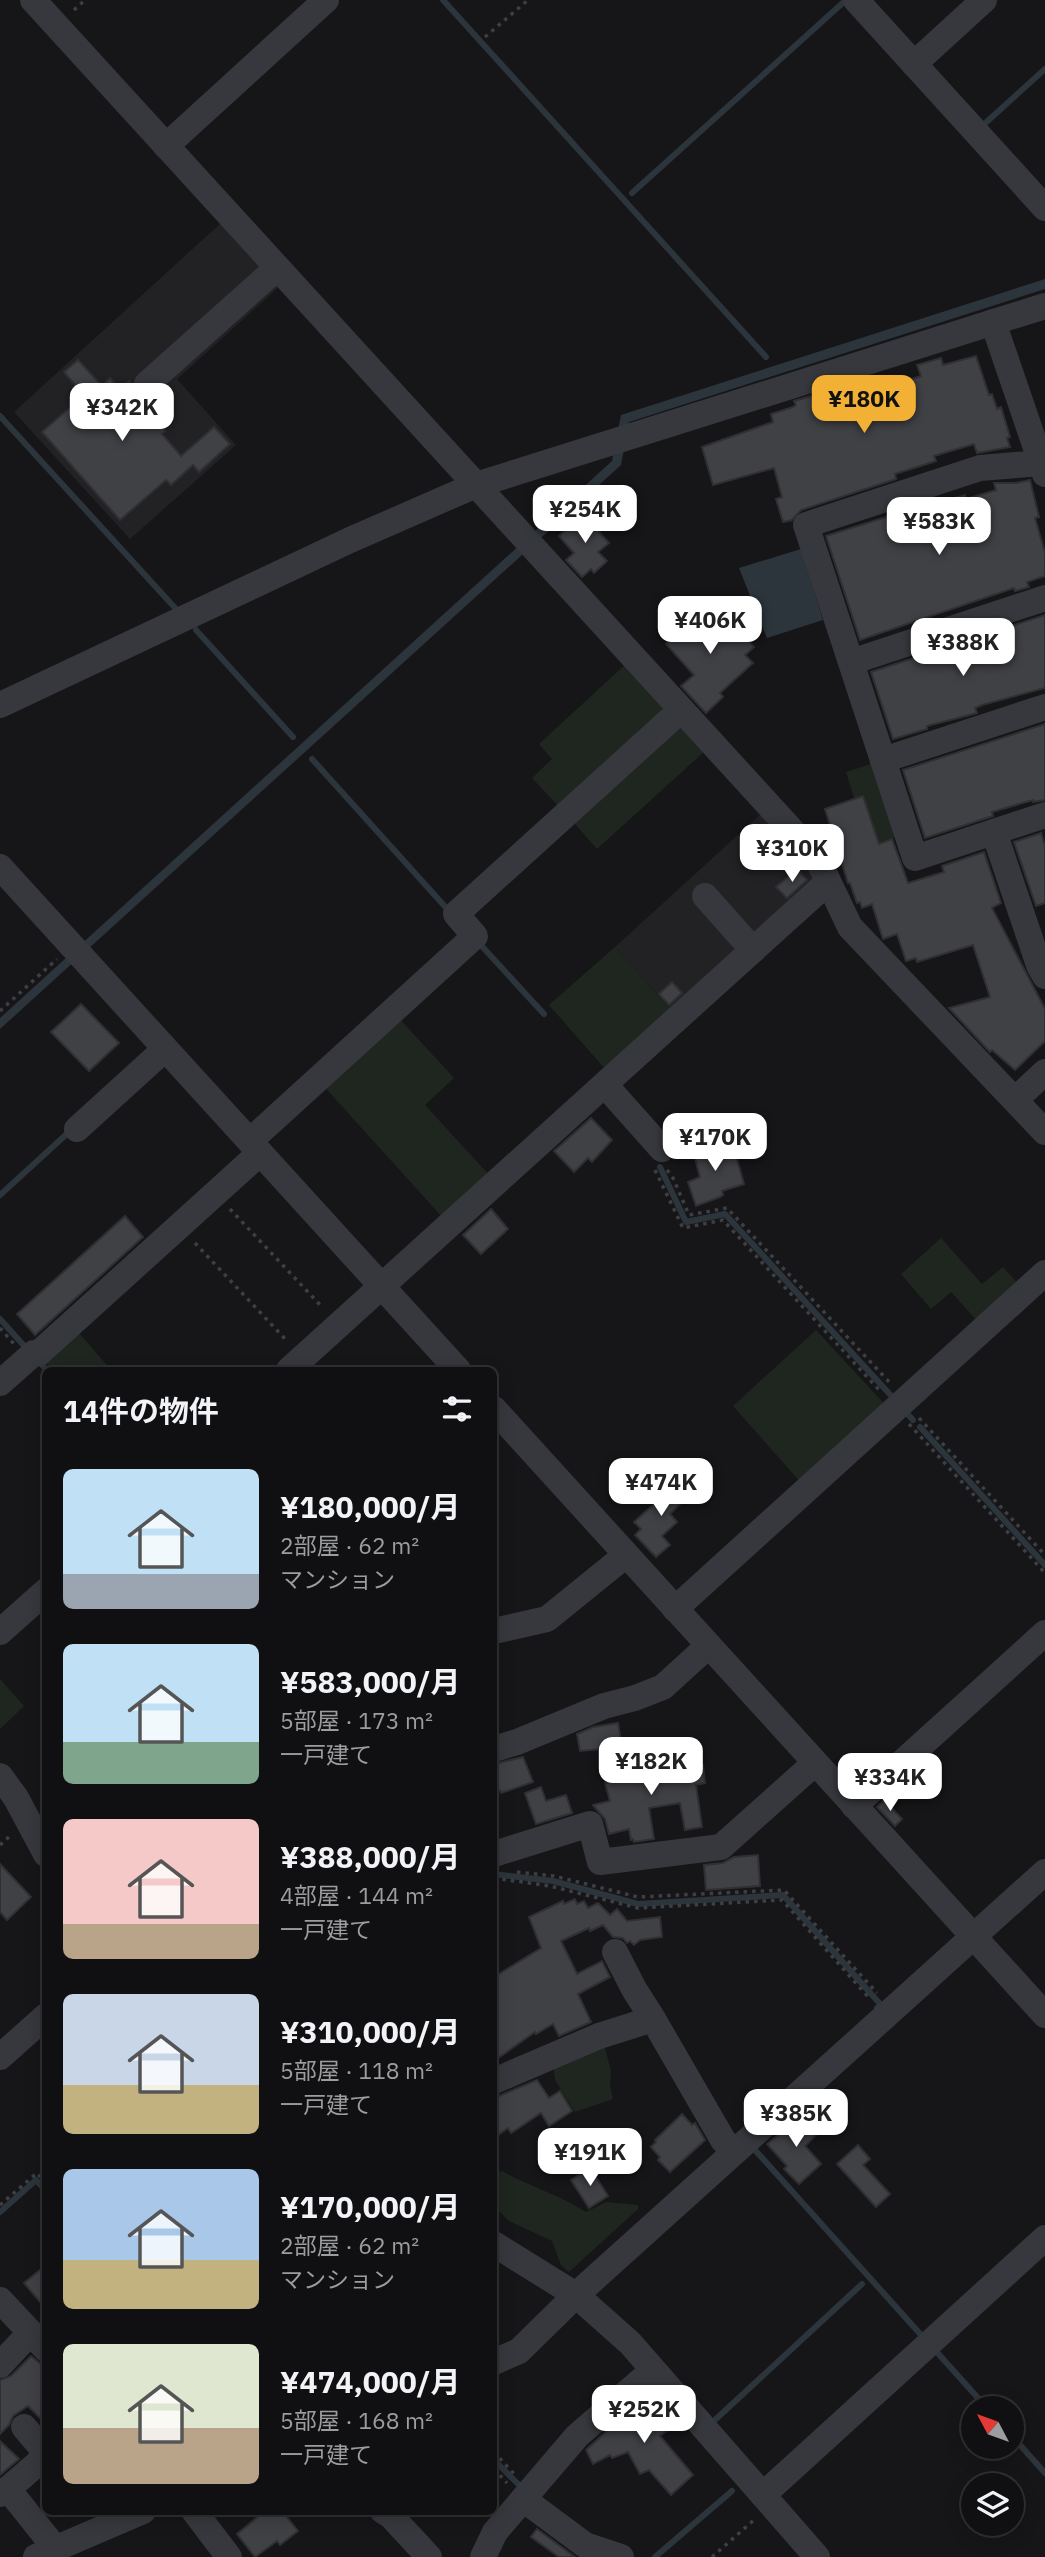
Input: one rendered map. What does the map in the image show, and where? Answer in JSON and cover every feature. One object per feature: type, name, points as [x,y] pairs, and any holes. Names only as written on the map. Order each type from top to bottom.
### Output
[{"type":"street","points":[[33,0],[817,858],[850,927],[1045,1132]]},
{"type":"street","points":[[166,146],[326,0]]},
{"type":"street","points":[[856,0],[1042,198]]},
{"type":"street","points":[[914,64],[984,0]]},
{"type":"street","points":[[147,384],[277,268]]},
{"type":"street","points":[[0,705],[349,540],[476,485],[1045,306]]},
{"type":"street","points":[[993,322],[1043,469],[981,468],[806,525],[915,859],[1045,815]]},
{"type":"street","points":[[851,662],[1045,598]]},
{"type":"street","points":[[883,761],[1045,706]]},
{"type":"street","points":[[0,1383],[34,1353],[39,1353],[215,1194],[255,1147],[475,936],[456,914],[681,710]]},
{"type":"street","points":[[994,832],[1036,927],[1039,965],[1045,976]]},
{"type":"street","points":[[0,867],[455,1367]]},
{"type":"street","points":[[296,1364],[828,882]]},
{"type":"street","points":[[705,896],[753,950]]},
{"type":"street","points":[[77,1129],[165,1049]]},
{"type":"street","points":[[1015,1100],[1045,1072]]},
{"type":"street","points":[[605,1086],[660,1154]]},
{"type":"street","points":[[675,1609],[907,1411],[1045,1273]]},
{"type":"street","points":[[497,1412],[1045,2015]]},
{"type":"street","points":[[497,1631],[547,1619],[626,1555]]},
{"type":"street","points":[[0,1632],[42,1595]]},
{"type":"street","points":[[854,1806],[1045,1633]]},
{"type":"street","points":[[497,1748],[604,1706],[663,1687],[708,1646]]},
{"type":"street","points":[[500,1862],[590,1824],[600,1862],[721,1847],[815,1763]]},
{"type":"street","points":[[0,1776],[37,1816],[42,1837]]},
{"type":"street","points":[[497,2361],[519,2351],[576,2295],[1045,1872]]},
{"type":"street","points":[[615,1952],[723,2140],[734,2152]]},
{"type":"street","points":[[497,2080],[599,2036],[653,2019]]},
{"type":"street","points":[[0,2057],[42,2020]]},
{"type":"street","points":[[768,2500],[1045,2238]]},
{"type":"street","points":[[497,2246],[576,2295],[630,2343],[817,2557]]},
{"type":"street","points":[[0,2300],[38,2341],[0,2365]]},
{"type":"street","points":[[483,2557],[495,2532],[577,2436],[653,2370]]},
{"type":"street","points":[[24,2427],[42,2448]]},
{"type":"street","points":[[42,2457],[4,2492],[46,2553],[134,2515]]},
{"type":"street","points":[[523,2499],[585,2544],[621,2557]]},
{"type":"street","points":[[197,2515],[229,2557]]},
{"type":"street","points":[[389,2515],[429,2557]]},
{"type":"path","points":[[485,37],[528,0]]},
{"type":"path","points":[[0,1011],[76,951]]},
{"type":"path","points":[[1045,1555],[907,1411],[723,1220],[683,1228],[665,1185],[652,1164],[660,1154],[689,1215],[727,1208],[907,1411],[1045,1573]]},
{"type":"path","points":[[215,1194],[339,1325]]},
{"type":"path","points":[[180,1226],[296,1364]]},
{"type":"path","points":[[500,1862],[638,1897],[784,1890],[892,2010]]},
{"type":"path","points":[[0,2205],[37,2173],[42,2179]]},
{"type":"path","points":[[712,2557],[768,2500]]},
{"type":"shaded area","points":[[222,222],[280,286],[177,379],[236,445],[130,539],[14,412]]},
{"type":"shaded area","points":[[1045,279],[1045,289],[629,422],[621,465],[0,1029],[0,1018],[612,461],[621,415]]},
{"type":"shaded area","points":[[801,549],[823,620],[767,638],[739,568]]},
{"type":"shaded area","points":[[627,663],[669,709],[563,811],[532,778],[552,759],[539,744]]},
{"type":"shaded area","points":[[674,721],[706,750],[597,849],[569,817]]},
{"type":"shaded area","points":[[874,763],[897,837],[869,846],[846,772]]},
{"type":"shaded area","points":[[763,812],[812,865],[814,882],[672,1011],[615,947]]},
{"type":"shaded area","points":[[615,947],[672,1011],[605,1069],[549,1005]]},
{"type":"shaded area","points":[[396,1015],[454,1078],[425,1105],[490,1176],[443,1218],[321,1083]]},
{"type":"shaded area","points":[[941,1238],[982,1284],[1003,1267],[1022,1288],[981,1325],[951,1292],[931,1309],[901,1274]]},
{"type":"shaded area","points":[[73,1326],[108,1367],[49,1367],[40,1357]]},
{"type":"shaded area","points":[[816,1330],[890,1410],[804,1486],[733,1406]]},
{"type":"shaded area","points":[[0,1679],[24,1706],[0,1729]]},
{"type":"shaded area","points":[[603,2040],[611,2071],[613,2099],[575,2112],[555,2080],[553,2062]]},
{"type":"shaded area","points":[[502,2171],[586,2212],[606,2202],[638,2205],[638,2209],[569,2272],[561,2265],[552,2241],[509,2221],[497,2209],[497,2172]]},
{"type":"building","points":[[976,356],[989,395],[992,394],[997,409],[1001,407],[1010,437],[1007,438],[1010,447],[977,453],[974,444],[934,456],[936,461],[895,474],[896,479],[801,510],[792,520],[783,522],[776,499],[782,497],[774,468],[713,485],[702,447],[773,422],[771,414],[793,407],[796,405],[794,401],[861,382],[865,394],[921,376],[917,365],[941,358],[943,365]]},
{"type":"building","points":[[78,360],[102,386],[110,378],[120,389],[129,381],[135,394],[146,399],[162,417],[157,421],[166,431],[162,434],[181,456],[214,427],[230,444],[199,472],[193,465],[171,485],[166,480],[120,520],[42,432],[84,395],[64,372]]},
{"type":"building","points":[[1030,480],[1039,517],[1035,518],[1045,553],[1045,576],[1027,582],[1029,587],[1015,591],[1014,588],[860,640],[826,536],[918,507],[965,495],[966,499],[996,490],[994,483]]},
{"type":"building","points":[[587,511],[601,526],[599,532],[609,543],[598,552],[607,561],[594,573],[591,569],[582,577],[566,560],[574,553],[559,536]]},
{"type":"building","points":[[701,606],[715,621],[723,613],[754,647],[745,655],[753,663],[720,693],[723,697],[706,713],[681,686],[694,675],[666,644],[675,637],[672,633]]},
{"type":"building","points":[[1045,615],[1045,688],[982,705],[975,708],[977,713],[927,726],[927,729],[893,739],[871,672]]},
{"type":"building","points":[[1045,724],[1045,800],[1033,800],[992,812],[993,816],[925,838],[903,770]]},
{"type":"building","points":[[863,796],[879,844],[892,839],[908,883],[944,872],[942,866],[984,852],[1001,903],[992,908],[1045,1009],[1045,1041],[1015,1070],[992,1050],[990,1052],[949,1008],[990,997],[973,945],[917,962],[916,958],[906,961],[897,934],[883,939],[872,904],[862,908],[860,902],[857,903],[825,809]]},
{"type":"building","points":[[1041,833],[1045,846],[1045,903],[1036,906],[1014,842]]},
{"type":"building","points":[[797,869],[807,880],[787,898],[776,887]]},
{"type":"building","points":[[672,982],[682,993],[669,1005],[659,994]]},
{"type":"building","points":[[81,1004],[119,1043],[89,1071],[51,1032]]},
{"type":"building","points":[[591,1118],[612,1140],[592,1162],[588,1158],[574,1172],[554,1151]]},
{"type":"building","points":[[732,1142],[744,1184],[722,1191],[723,1195],[720,1197],[696,1206],[688,1182],[700,1177],[693,1151]]},
{"type":"building","points":[[491,1209],[508,1229],[481,1254],[463,1235]]},
{"type":"building","points":[[125,1216],[143,1237],[35,1335],[17,1314]]},
{"type":"building","points":[[683,1478],[694,1490],[670,1514],[677,1522],[662,1536],[670,1545],[656,1557],[635,1535],[641,1529],[634,1522]]},
{"type":"building","points":[[618,1723],[622,1747],[580,1751],[577,1734],[593,1727]]},
{"type":"building","points":[[647,1748],[651,1772],[703,1765],[705,1783],[696,1785],[702,1827],[685,1830],[680,1803],[649,1808],[654,1839],[634,1842],[629,1829],[609,1834],[605,1819],[593,1805],[610,1801],[605,1783],[633,1775],[629,1750]]},
{"type":"building","points":[[523,1757],[533,1782],[501,1793],[500,1790],[497,1792],[497,1763]]},
{"type":"building","points":[[541,1787],[546,1801],[566,1795],[572,1813],[536,1824],[525,1793]]},
{"type":"building","points":[[884,1800],[902,1819],[895,1826],[877,1807]]},
{"type":"building","points":[[758,1855],[760,1886],[706,1890],[704,1865],[723,1863],[734,1857]]},
{"type":"building","points":[[0,1864],[31,1897],[7,1920],[0,1912]]},
{"type":"building","points":[[575,1899],[577,1904],[584,1901],[588,1908],[598,1903],[610,1915],[617,1909],[627,1921],[660,1917],[662,1937],[640,1940],[634,1945],[623,1938],[613,1937],[603,1925],[590,1931],[589,1928],[561,1941],[577,1974],[602,1961],[610,1977],[578,1994],[591,2022],[559,2036],[553,2024],[536,2034],[535,2032],[497,2059],[497,1975],[541,1948],[529,1917],[563,1901],[564,1904]]},
{"type":"building","points":[[537,2080],[549,2098],[560,2091],[572,2111],[549,2126],[541,2113],[511,2133],[508,2128],[497,2136],[497,2097]]},
{"type":"building","points":[[682,2114],[692,2125],[695,2123],[705,2140],[670,2172],[658,2160],[660,2157],[651,2147]]},
{"type":"building","points":[[802,2115],[818,2133],[805,2146],[821,2164],[799,2184],[784,2169],[787,2166],[767,2144]]},
{"type":"building","points":[[858,2145],[870,2159],[863,2165],[890,2194],[876,2207],[837,2164]]},
{"type":"building","points":[[591,2169],[608,2196],[589,2208],[571,2180]]},
{"type":"building","points":[[42,2268],[42,2304],[24,2283]]},
{"type":"building","points":[[31,2356],[42,2364],[42,2420],[28,2406],[13,2416],[0,2434],[0,2380],[11,2376]]},
{"type":"building","points":[[649,2394],[672,2427],[660,2436],[693,2475],[671,2495],[649,2470],[640,2474],[628,2452],[612,2458],[610,2455],[593,2464],[586,2450],[609,2429],[628,2420],[625,2415]]},
{"type":"building","points":[[0,2441],[19,2459],[0,2475]]},
{"type":"building","points":[[260,2515],[285,2515],[298,2531],[280,2545],[277,2541],[255,2557],[237,2534]]},
{"type":"building","points":[[537,2529],[575,2557],[559,2557],[531,2537]]},
{"type":"waterway","points":[[443,0],[766,357]]},
{"type":"waterway","points":[[632,193],[846,0]]},
{"type":"waterway","points":[[981,127],[1045,69]]},
{"type":"waterway","points":[[0,416],[176,609]]},
{"type":"waterway","points":[[196,630],[293,737]]},
{"type":"waterway","points":[[312,759],[449,911]]},
{"type":"waterway","points":[[478,942],[544,1014]]},
{"type":"waterway","points":[[0,1195],[70,1131]]},
{"type":"waterway","points":[[660,1167],[686,1222],[725,1214],[896,1401]]},
{"type":"waterway","points":[[0,1319],[27,1349]]},
{"type":"waterway","points":[[36,1359],[44,1367]]},
{"type":"waterway","points":[[904,1410],[913,1420]]},
{"type":"waterway","points":[[920,1427],[1045,1565]]},
{"type":"waterway","points":[[497,1874],[553,1881],[638,1904],[783,1895],[881,2005],[877,2008]]},
{"type":"waterway","points":[[755,2150],[922,2336]]},
{"type":"waterway","points":[[0,2212],[36,2180],[42,2187]]},
{"type":"waterway","points":[[716,2419],[862,2284]]},
{"type":"waterway","points":[[934,2349],[976,2396]]},
{"type":"waterway","points":[[1024,2449],[1045,2473]]},
{"type":"waterway","points":[[497,2463],[519,2485]]},
{"type":"waterway","points":[[655,2557],[732,2491]]}]
